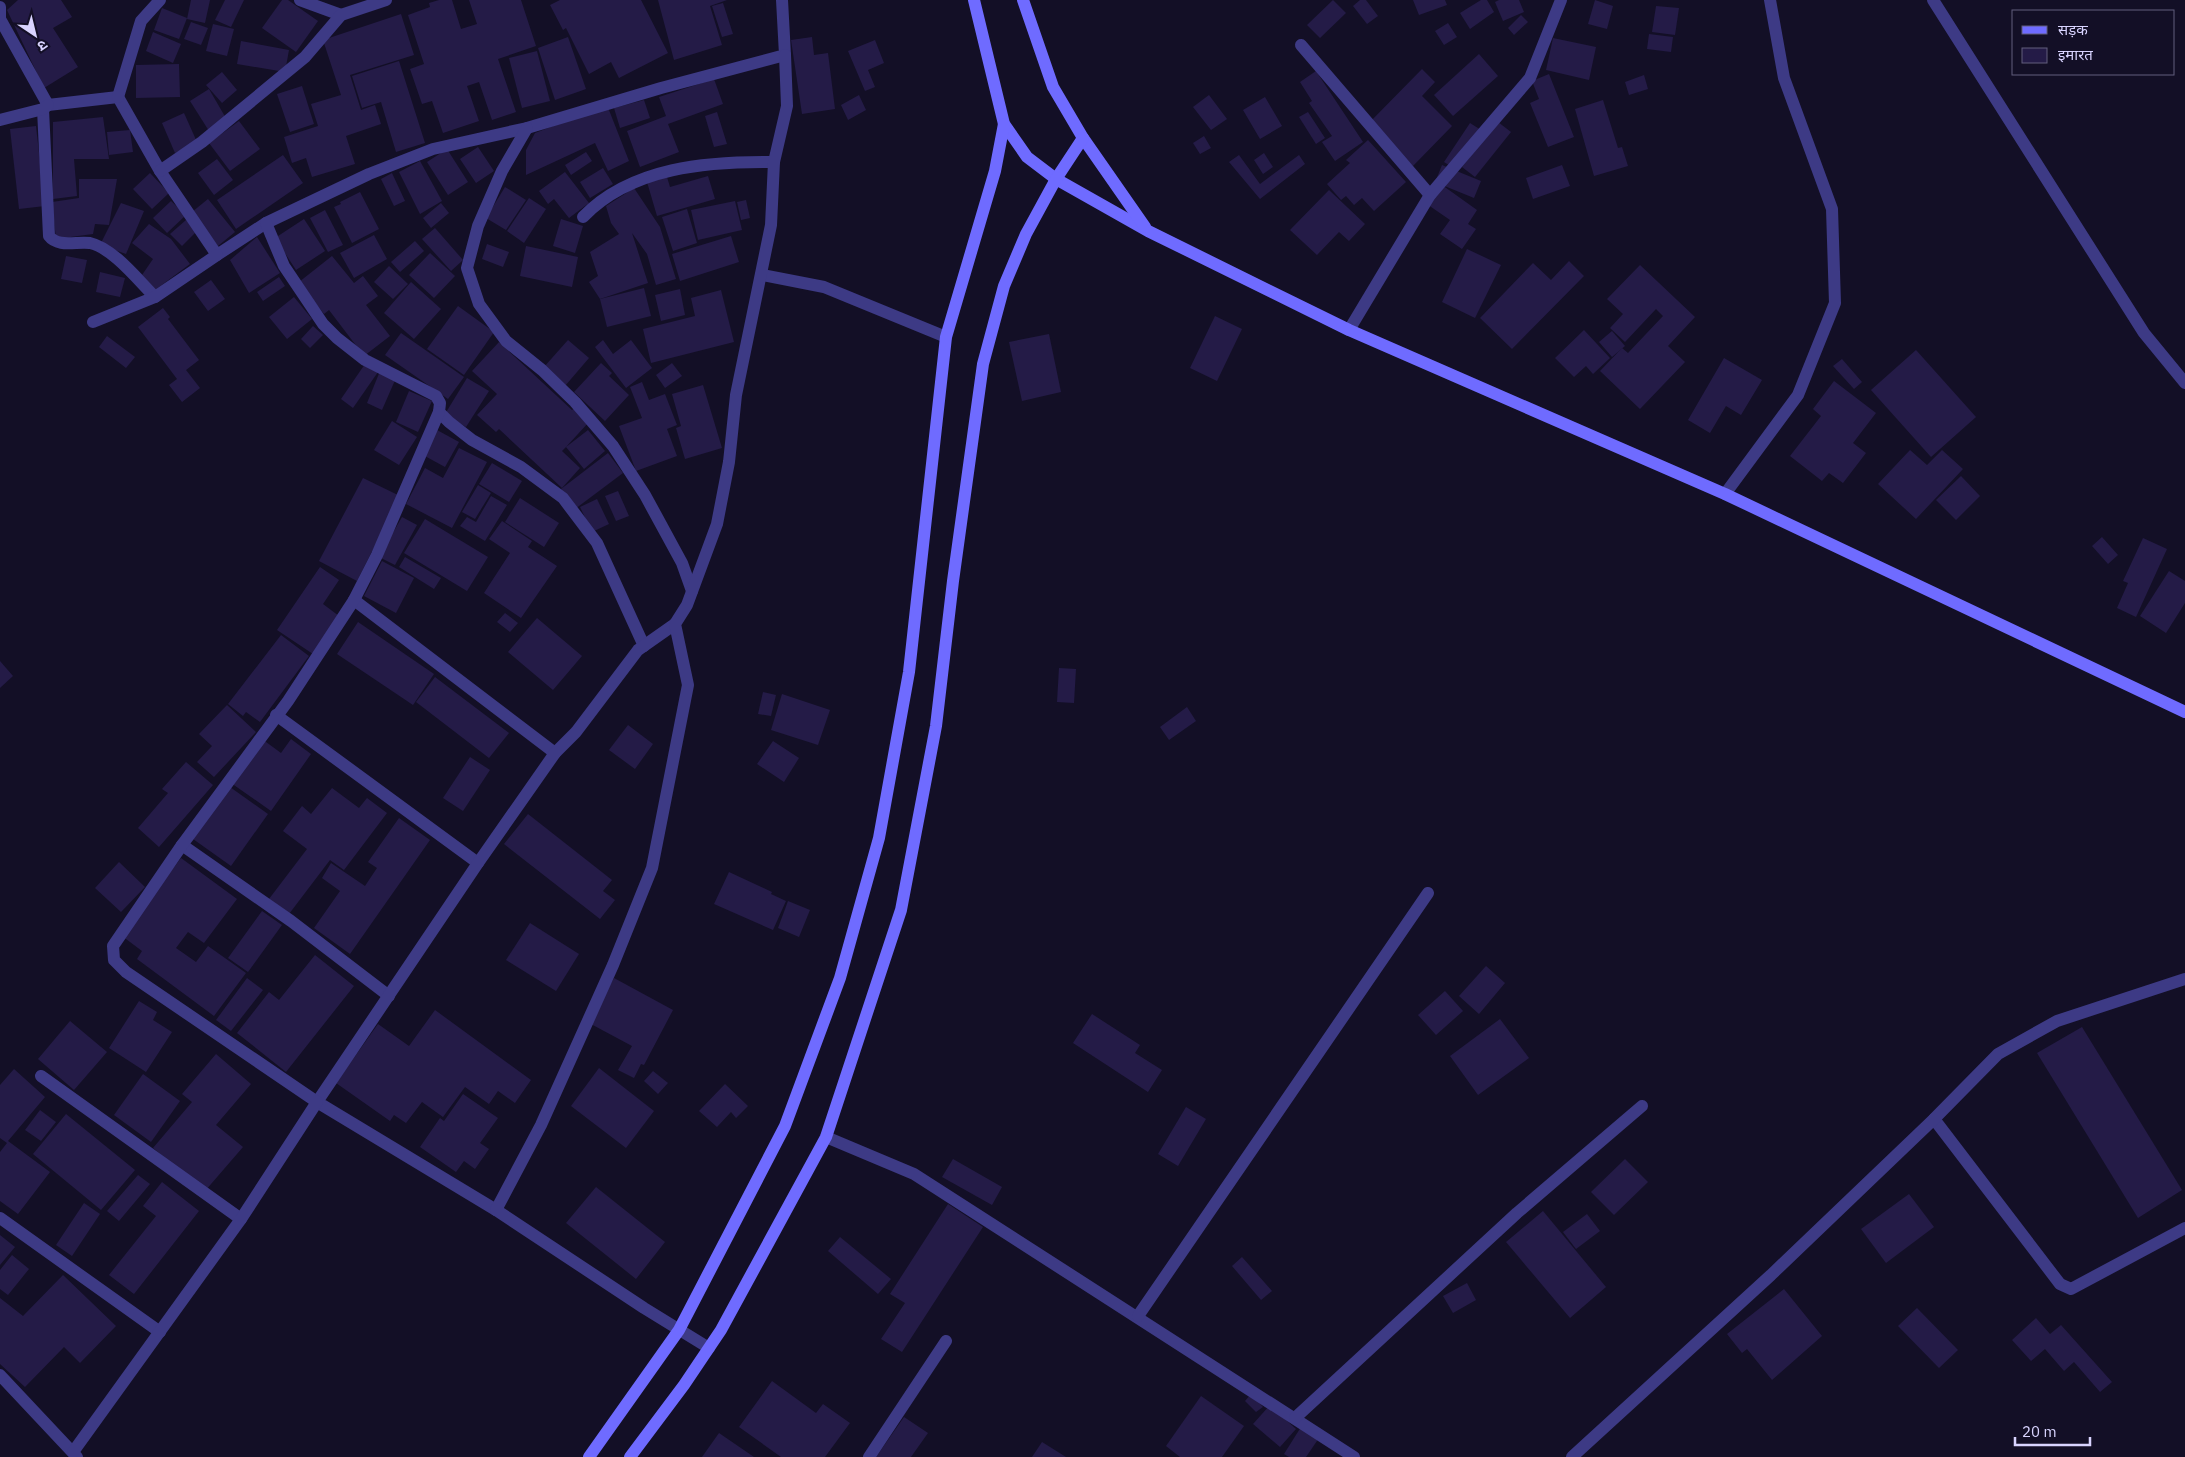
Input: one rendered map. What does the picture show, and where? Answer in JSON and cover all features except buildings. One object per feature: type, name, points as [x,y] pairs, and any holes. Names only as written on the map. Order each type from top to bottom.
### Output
[{"type":"street","points":[[160,0],[141,21],[118,96],[160,171],[217,255]]},
{"type":"street","points":[[300,0],[341,15]]},
{"type":"street","points":[[160,171],[202,142],[305,57],[341,15],[386,0]]},
{"type":"street","points":[[0,1375],[75,1455],[160,1332],[242,1219],[317,1102],[478,863],[555,753],[576,732],[638,650],[676,624],[687,605],[717,524],[729,462],[736,395],[771,225],[774,162],[787,106],[782,0]]},
{"type":"street","points":[[974,0],[1004,124],[1027,157],[1056,179],[1148,231],[1349,330],[1725,494],[2185,712]]},
{"type":"street","points":[[1023,0],[1053,87],[1083,138],[1148,231]]},
{"type":"street","points":[[1349,330],[1430,194],[1530,78],[1562,0]]},
{"type":"street","points":[[1725,494],[1798,395],[1835,303],[1832,209],[1784,78],[1770,0]]},
{"type":"street","points":[[1933,0],[2144,333],[2185,383]]},
{"type":"street","points":[[0,7],[0,19],[46,107],[49,236],[57,242],[91,243],[115,256],[155,297]]},
{"type":"street","points":[[1301,46],[1430,194]]},
{"type":"street","points":[[93,322],[155,297],[266,223],[369,174],[433,149],[527,128],[661,88],[784,55]]},
{"type":"street","points":[[0,120],[46,107],[118,96]]},
{"type":"street","points":[[589,1457],[679,1330],[785,1126],[840,978],[879,838],[909,672],[946,337],[995,172],[1004,124]]},
{"type":"street","points":[[527,128],[502,171],[478,226],[467,268],[479,304],[506,341],[542,370],[575,402],[613,446],[645,495],[664,529],[682,563],[692,591]]},
{"type":"street","points":[[630,1457],[684,1385],[721,1330],[826,1137],[901,910],[936,726],[953,581],[983,364],[1004,286],[1026,234],[1056,179],[1083,138]]},
{"type":"street","points":[[583,218],[612,193],[643,179],[709,163],[774,162]]},
{"type":"street","points":[[266,223],[284,266],[323,324],[337,338],[365,360],[436,396],[440,403],[439,412],[377,555],[354,600],[276,715],[112,946],[114,960],[126,972],[317,1102],[496,1210],[709,1348]]},
{"type":"street","points":[[762,275],[824,287],[946,337]]},
{"type":"street","points":[[439,412],[472,440],[521,467],[562,498],[597,543],[644,646]]},
{"type":"street","points":[[354,600],[555,753]]},
{"type":"street","points":[[496,1210],[541,1125],[613,965],[652,868],[688,685],[676,624]]},
{"type":"street","points":[[276,715],[478,863]]},
{"type":"street","points":[[182,845],[291,921],[389,996]]},
{"type":"street","points":[[1138,1316],[1428,893]]},
{"type":"street","points":[[1572,1457],[1771,1275],[1934,1119],[1998,1054],[2057,1021],[2185,980]]},
{"type":"street","points":[[41,1076],[242,1219]]},
{"type":"street","points":[[1295,1418],[1517,1213],[1642,1106]]},
{"type":"street","points":[[1934,1119],[2060,1284],[2065,1287],[2071,1289],[2185,1228]]},
{"type":"street","points":[[826,1137],[914,1174],[1138,1316],[1354,1457]]},
{"type":"street","points":[[0,1218],[160,1332]]},
{"type":"street","points":[[869,1457],[946,1341]]}]
